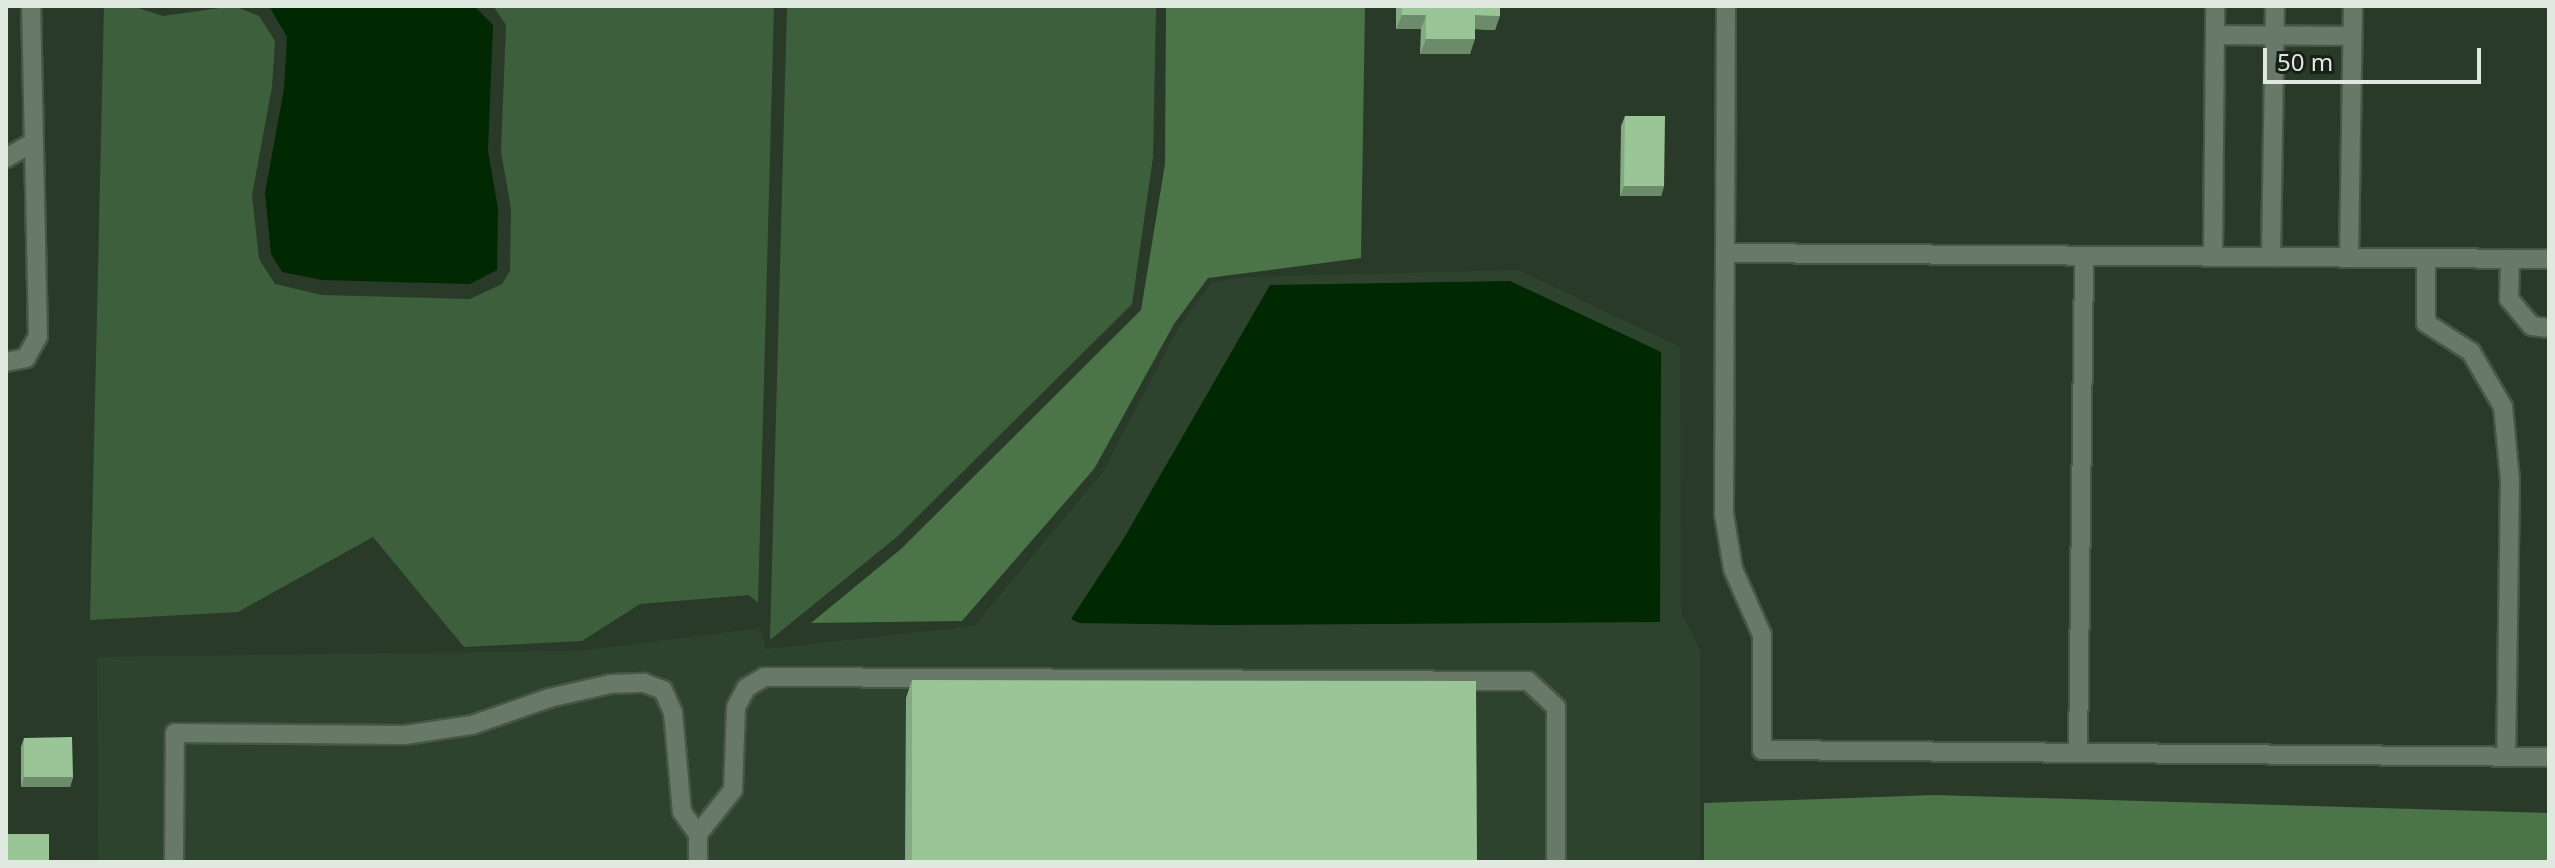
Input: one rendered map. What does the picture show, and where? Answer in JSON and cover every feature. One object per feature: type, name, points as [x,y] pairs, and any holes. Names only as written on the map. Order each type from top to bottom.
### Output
[{"type":"lane","points":[[6,362],[26,358],[38,336],[31,6]]},
{"type":"lane","points":[[1726,6],[1724,514],[1733,569],[1762,635],[1762,750],[2549,757]]},
{"type":"lane","points":[[2213,257],[2215,6]]},
{"type":"lane","points":[[2271,257],[2275,6]]},
{"type":"lane","points":[[2349,258],[2353,6]]},
{"type":"lane","points":[[2215,35],[2352,36]]},
{"type":"lane","points":[[6,158],[34,142]]},
{"type":"lane","points":[[1725,253],[2549,259]]},
{"type":"lane","points":[[2078,753],[2084,256]]},
{"type":"lane","points":[[2426,258],[2426,323],[2471,352],[2503,407],[2510,480],[2506,757]]},
{"type":"lane","points":[[2510,259],[2509,299],[2532,326],[2549,328]]},
{"type":"lane","points":[[698,834],[733,790],[736,707],[746,688],[764,677],[1528,681],[1556,707],[1556,862]]},
{"type":"lane","points":[[174,862],[175,733],[405,735],[472,725],[549,698],[610,684],[644,683],[663,690],[673,712],[682,812],[698,834],[698,862]]},
{"type":"shaded area","points":[[104,6],[132,6],[163,16],[234,6],[259,16],[275,41],[272,87],[252,195],[259,259],[275,284],[322,295],[470,299],[502,284],[510,271],[511,209],[501,151],[506,25],[493,6],[774,6],[758,603],[749,595],[640,604],[582,641],[464,647],[373,537],[238,612],[90,620]]},
{"type":"shaded area","points":[[269,6],[474,6],[493,25],[488,151],[498,209],[497,270],[470,284],[322,280],[282,272],[271,254],[265,193],[284,89],[287,37]]},
{"type":"shaded area","points":[[787,6],[1156,6],[1153,157],[1132,304],[898,536],[770,640]]},
{"type":"shaded area","points":[[1166,6],[1365,6],[1361,258],[1208,278],[1174,324],[1094,469],[962,621],[811,623],[901,549],[1141,310],[1165,164]]},
{"type":"shaded area","points":[[1518,270],[1680,347],[1681,611],[1700,651],[1700,862],[98,862],[97,657],[579,651],[760,628],[766,649],[974,626],[1102,473],[1179,327],[1212,282],[1248,277]]},
{"type":"shaded area","points":[[1510,281],[1661,352],[1660,622],[1217,625],[1079,623],[1071,619],[1124,538],[1270,285]]},
{"type":"shaded area","points":[[1935,795],[2549,813],[2549,862],[1704,862],[1704,803]]},
{"type":"building","points":[[1402,6],[1500,6],[1500,16],[1475,15],[1475,39],[1426,39],[1426,15],[1402,15]]},
{"type":"building","points":[[1625,116],[1665,116],[1664,186],[1624,186]]},
{"type":"building","points":[[912,680],[1476,681],[1477,862],[912,862]]},
{"type":"building","points":[[72,737],[73,777],[24,777],[24,738]]},
{"type":"building","points":[[6,834],[49,834],[49,862],[6,862]]}]
